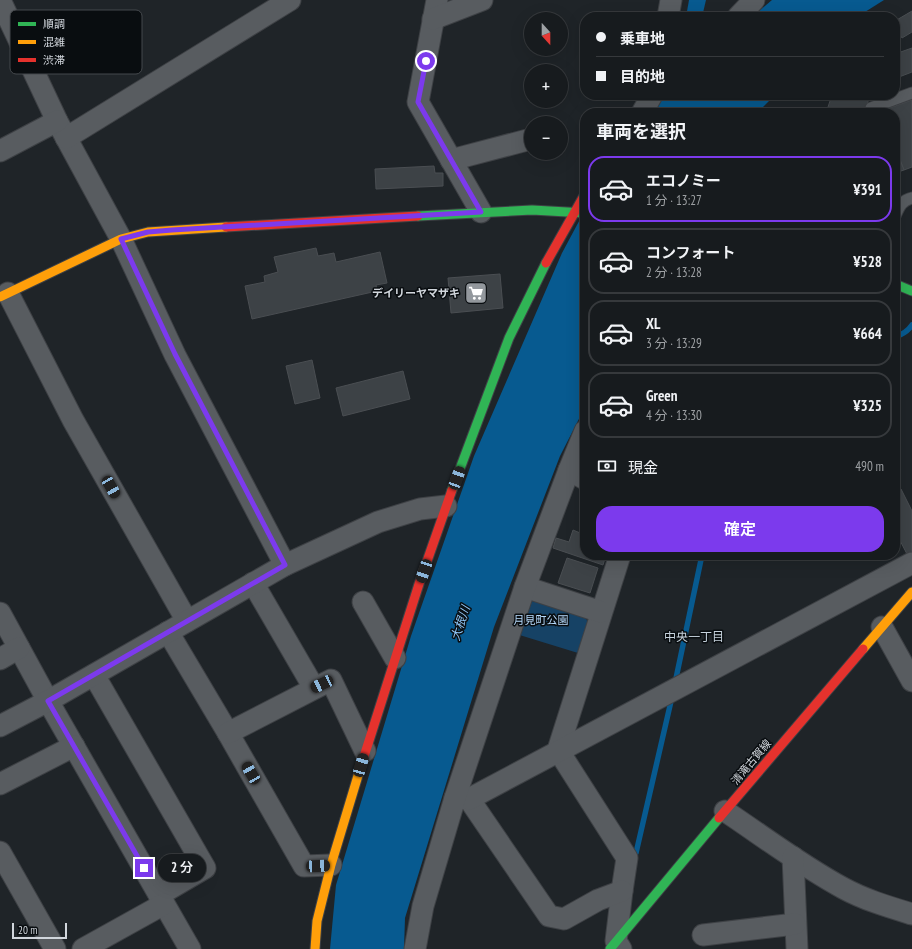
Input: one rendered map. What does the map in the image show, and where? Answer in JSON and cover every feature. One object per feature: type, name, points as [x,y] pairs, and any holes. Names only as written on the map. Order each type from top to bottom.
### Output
[{"type":"street","points":[[0,151],[62,129],[290,0]]},
{"type":"street","points":[[481,212],[418,102],[435,10],[482,0]]},
{"type":"street","points":[[669,12],[671,0]]},
{"type":"street","points":[[743,12],[754,0]]},
{"type":"street","points":[[2,11],[10,27]]},
{"type":"street","points":[[34,74],[121,239],[175,354],[285,565]]},
{"type":"street","points":[[451,160],[524,141]]},
{"type":"street","points":[[315,949],[317,921],[331,865],[365,751],[446,506],[509,338],[542,271],[580,212],[580,201]]},
{"type":"street","points":[[187,621],[4,295],[121,239],[148,232],[481,212],[532,210],[580,212]]},
{"type":"street","points":[[900,286],[912,290]]},
{"type":"street","points":[[415,949],[423,906],[441,840],[462,798],[525,586],[577,474],[580,458]]},
{"type":"street","points":[[0,726],[48,701],[285,565],[378,522],[420,509],[446,506]]},
{"type":"street","points":[[616,946],[627,858],[558,750],[618,560]]},
{"type":"street","points":[[462,798],[558,750],[912,563]]},
{"type":"street","points":[[253,583],[314,688]]},
{"type":"street","points":[[525,586],[601,612]]},
{"type":"street","name":"清滝古賀線","points":[[616,946],[725,810],[912,592]]},
{"type":"street","points":[[363,602],[395,658]]},
{"type":"street","points":[[0,613],[48,701],[190,949]]},
{"type":"street","points":[[882,627],[912,681]]},
{"type":"street","points":[[168,632],[304,866],[331,865]]},
{"type":"street","points":[[0,659],[19,648]]},
{"type":"street","points":[[83,949],[162,899],[205,868],[94,675]]},
{"type":"street","points":[[228,733],[331,680],[365,751]]},
{"type":"street","points":[[0,784],[74,746]]},
{"type":"street","points":[[462,798],[549,916],[564,920],[598,900],[622,891]]},
{"type":"street","points":[[725,810],[793,857],[844,889],[876,903],[912,914]]},
{"type":"street","points":[[0,852],[54,949]]},
{"type":"street","points":[[793,857],[797,949]]},
{"type":"street","points":[[703,935],[795,924]]},
{"type":"lane","points":[[900,97],[912,93]]},
{"type":"lane","points":[[871,108],[893,100]]},
{"type":"lane","points":[[900,204],[907,199],[912,198]]},
{"type":"green space","name":"月見町公園","points":[[535,596],[584,614],[588,623],[578,653],[513,633],[525,600]]},
{"type":"water","points":[[689,0],[706,0],[703,12],[687,12]]},
{"type":"water","points":[[772,0],[884,0],[865,12],[758,12]]},
{"type":"water","points":[[660,100],[770,100],[762,108],[655,108]]},
{"type":"water","name":"大根川","points":[[580,219],[580,417],[560,456],[494,627],[405,918],[404,949],[330,949],[336,885],[411,636],[474,456],[562,253]]},
{"type":"building","points":[[912,11],[912,32],[902,38],[900,35],[900,18]]},
{"type":"building","points":[[912,48],[912,72],[900,77],[900,52]]},
{"type":"building","points":[[830,100],[869,100],[866,108],[828,108]]},
{"type":"building","points":[[912,100],[912,167],[904,170],[900,160],[900,108],[889,108]]},
{"type":"building","points":[[900,160],[904,170],[900,171]]},
{"type":"building","points":[[434,166],[435,173],[443,173],[443,186],[376,189],[375,169]]},
{"type":"building","points":[[316,248],[318,256],[334,253],[336,262],[380,252],[387,283],[376,285],[377,291],[252,319],[245,286],[265,282],[264,276],[278,272],[274,257]]},
{"type":"building","name":"デイリーヤマザキ","points":[[500,274],[503,308],[451,313],[448,278]]},
{"type":"building","points":[[312,360],[320,398],[295,404],[286,366]]},
{"type":"building","points":[[403,371],[410,399],[343,416],[336,388]]},
{"type":"building","points":[[900,490],[912,511],[912,552],[907,554],[900,541]]},
{"type":"building","points":[[573,530],[580,533],[580,557],[553,548],[556,538],[569,542]]},
{"type":"building","points":[[567,558],[598,568],[590,593],[558,583]]},
{"type":"building","points":[[588,560],[604,560],[603,565]]},
{"type":"waterway","points":[[900,335],[912,325]]},
{"type":"waterway","points":[[675,683],[701,560]]},
{"type":"waterway","points":[[636,853],[672,697]]},
{"type":"traffic: fast","points":[[418,216],[532,210],[580,213]]},
{"type":"traffic: fast","points":[[452,490],[509,338],[546,263]]},
{"type":"traffic: fast","points":[[900,286],[912,291]]},
{"type":"traffic: fast","points":[[610,949],[719,818]]},
{"type":"traffic: slow","points":[[0,297],[121,239],[148,232],[226,227]]},
{"type":"traffic: slow","points":[[863,649],[912,592]]},
{"type":"traffic: slow","points":[[315,949],[317,921],[331,865],[360,769]]},
{"type":"traffic: jam","points":[[546,263],[580,203]]},
{"type":"traffic: jam","points":[[226,227],[418,216]]},
{"type":"traffic: jam","points":[[360,769],[419,584],[452,490]]},
{"type":"traffic: jam","points":[[719,818],[863,649]]},
{"type":"place","name":"デイリーヤマザキ","points":[[476,293]]},
{"type":"district","name":"中央一丁目","points":[[694,636]]},
{"type":"route","points":[[144,868],[48,701],[285,565],[175,354],[121,239],[148,232],[172,230],[481,212],[418,102],[426,61]]}]
